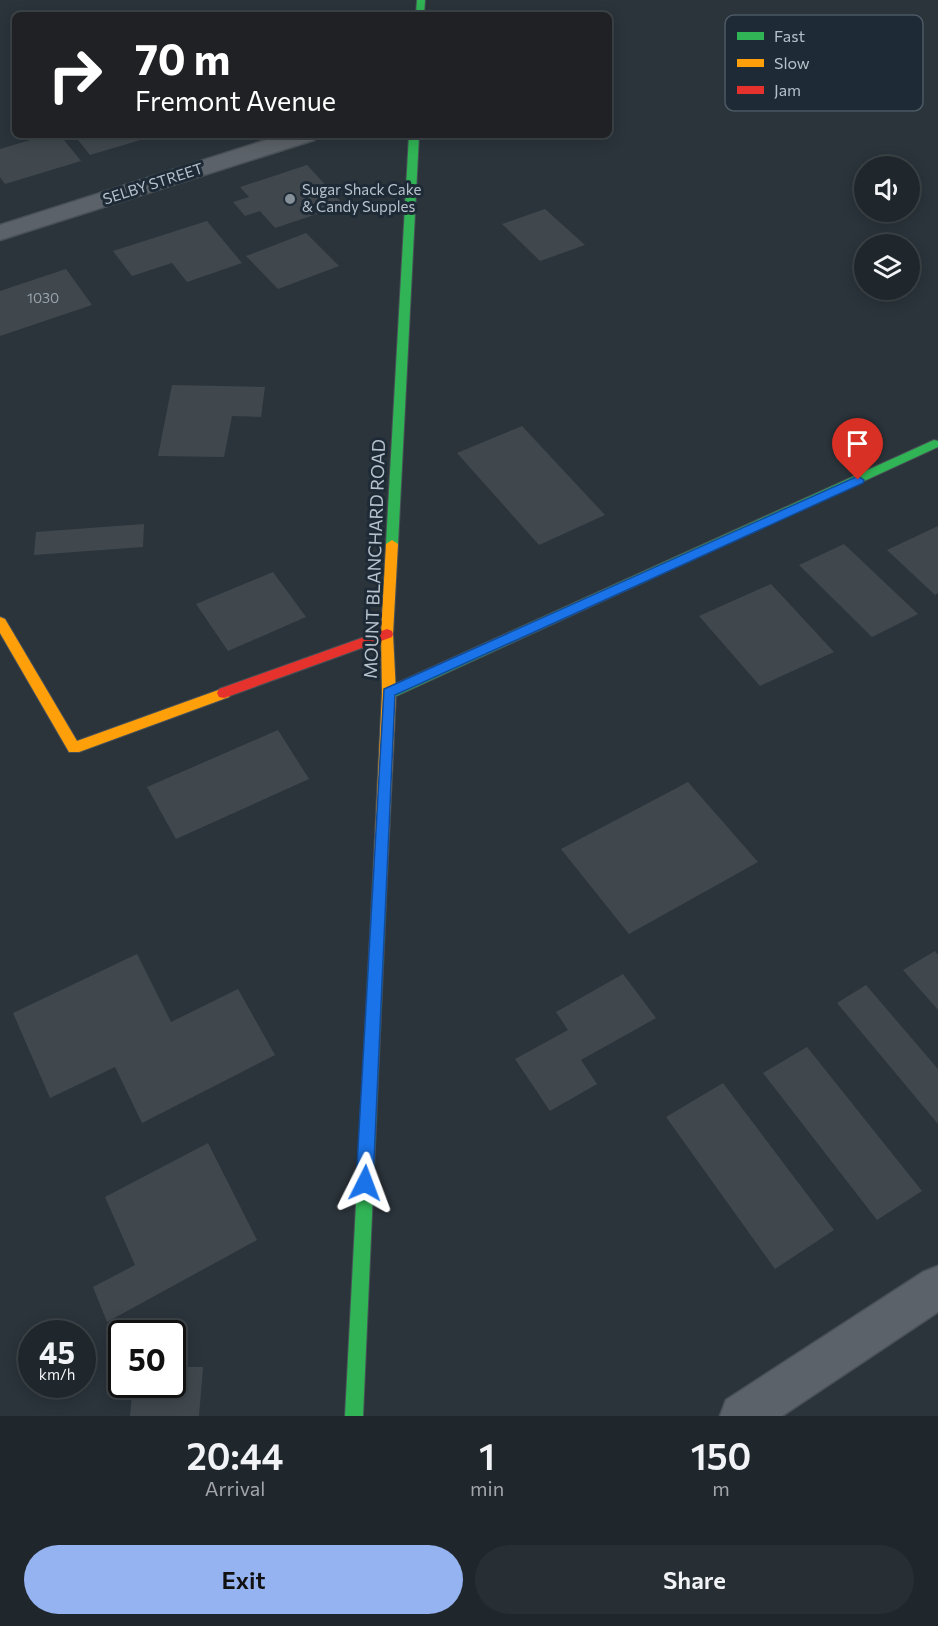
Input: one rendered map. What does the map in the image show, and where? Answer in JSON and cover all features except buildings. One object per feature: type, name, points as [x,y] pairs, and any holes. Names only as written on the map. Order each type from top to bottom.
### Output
[{"type":"main road","name":"MOUNT BLANCHARD ROAD","points":[[354,1416],[389,693],[387,634],[414,138]]},
{"type":"main road","points":[[389,693],[934,444]]},
{"type":"main road","points":[[0,622],[74,748],[387,634]]},
{"type":"street","name":"SELBY STREET","points":[[0,233],[297,138]]},
{"type":"street","points":[[742,1416],[938,1287]]},
{"type":"traffic: fast","points":[[420,12],[421,0]]},
{"type":"traffic: fast","points":[[392,544],[414,138]]},
{"type":"traffic: fast","points":[[389,693],[934,444]]},
{"type":"traffic: fast","points":[[354,1416],[380,878]]},
{"type":"traffic: slow","points":[[380,878],[389,693],[387,634],[392,544]]},
{"type":"traffic: slow","points":[[0,622],[74,748],[224,693]]},
{"type":"traffic: jam","points":[[224,693],[387,634]]},
{"type":"place","name":"Sugar Shack Cake & Candy Supples","points":[[290,199]]},
{"type":"route","points":[[365,1183],[389,693],[858,480]]}]
